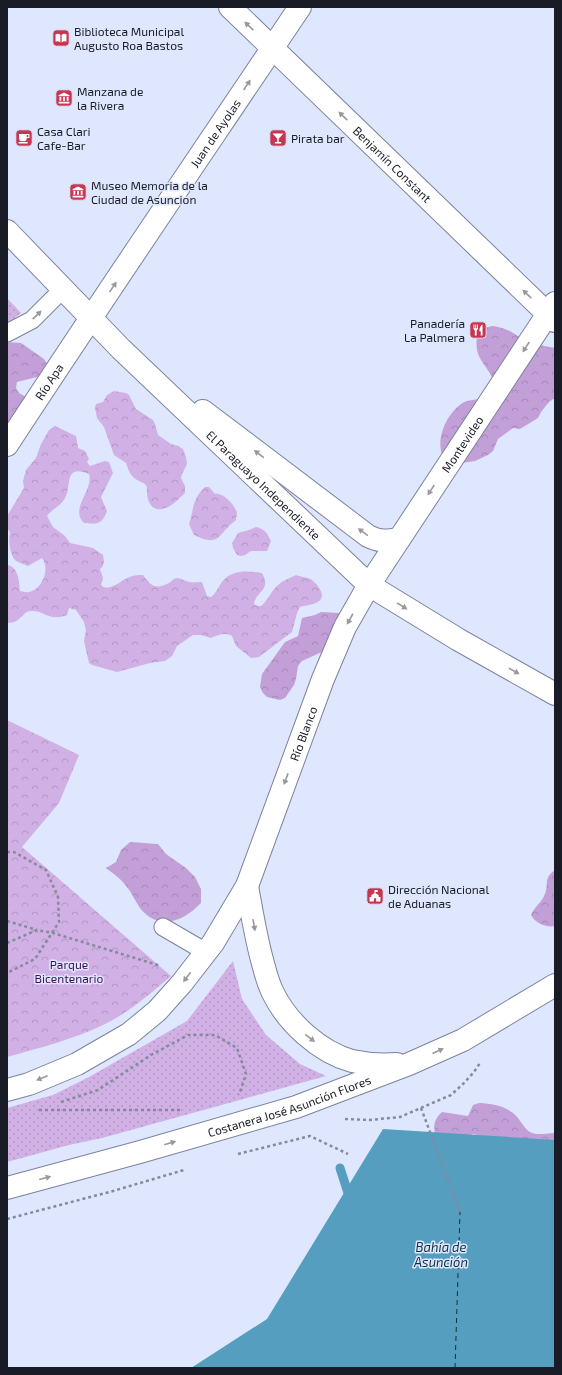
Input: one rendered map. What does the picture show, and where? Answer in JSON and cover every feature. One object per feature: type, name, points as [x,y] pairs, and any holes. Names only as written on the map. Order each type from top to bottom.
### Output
[{"type":"main road","name":"Benjamín Constant","points":[[230,7],[553,312]]},
{"type":"main road","name":"Juan de Ayolas","points":[[91,319],[300,7]]},
{"type":"main road","name":"El Paraguayo Independiente","points":[[7,231],[121,350],[369,585],[459,640],[555,694]]},
{"type":"main road","name":"Montevideo","points":[[369,585],[553,312]]},
{"type":"main road","name":"Río Apa","points":[[7,445],[91,319]]},
{"type":"main road","points":[[121,350],[368,536],[377,540],[387,541],[399,539]]},
{"type":"main road","name":"Río Blanco","points":[[247,886],[323,679],[345,628],[369,585]]},
{"type":"main road","points":[[7,1090],[29,1084],[77,1064],[129,1034],[157,1011],[214,943],[247,886]]},
{"type":"main road","points":[[247,886],[256,939],[272,992],[282,1009],[294,1024],[309,1038],[322,1047],[352,1061],[387,1065],[409,1064]]},
{"type":"main road","name":"Costanera José Asunción Flores","points":[[7,1188],[140,1152],[296,1107],[409,1064],[462,1040],[555,985]]},
{"type":"lane","points":[[7,333],[32,320],[63,289]]},
{"type":"lane","points":[[163,927],[206,952]]},
{"type":"path","points":[[7,852],[14,852],[46,870],[58,897],[59,922],[35,959],[7,973]]},
{"type":"path","points":[[7,921],[53,933],[167,968]]},
{"type":"path","points":[[7,943],[37,930]]},
{"type":"path","points":[[57,1103],[98,1090],[151,1055],[188,1035],[215,1035],[237,1048],[246,1074],[238,1097]]},
{"type":"path","points":[[49,1106],[35,1110],[189,1110]]},
{"type":"path","points":[[421,1108],[460,1212]]},
{"type":"path","points":[[230,1156],[310,1136],[348,1154]]},
{"type":"path","points":[[7,1219],[113,1191],[187,1169]]},
{"type":"green space","points":[[7,298],[21,313],[7,324]]},
{"type":"green space","points":[[493,326],[508,330],[530,342],[555,348],[555,398],[549,402],[538,418],[520,429],[513,428],[498,439],[493,451],[488,455],[475,461],[462,463],[443,457],[440,443],[441,436],[443,428],[456,409],[465,402],[479,399],[493,379],[481,360],[476,344],[479,332],[485,328]]},
{"type":"green space","points":[[7,342],[21,343],[44,359],[48,365],[45,375],[17,382],[16,388],[19,393],[26,397],[19,417],[7,421]]},
{"type":"green space","points":[[114,391],[129,395],[136,409],[153,420],[158,435],[171,444],[183,449],[187,464],[181,478],[185,486],[185,493],[168,507],[156,509],[152,507],[147,496],[147,487],[144,483],[132,476],[126,463],[114,455],[104,427],[97,418],[95,408],[96,404],[103,402],[107,395]]},
{"type":"green space","points":[[55,426],[76,436],[78,448],[85,451],[89,459],[87,462],[90,466],[105,461],[109,462],[113,473],[101,497],[107,511],[103,519],[98,523],[84,523],[80,518],[80,506],[90,480],[89,474],[81,471],[72,474],[65,498],[47,516],[53,527],[65,536],[70,543],[93,548],[103,555],[104,561],[100,569],[103,578],[101,585],[104,587],[111,587],[136,575],[143,575],[148,582],[154,586],[164,585],[175,578],[178,578],[191,582],[202,582],[207,596],[211,597],[222,582],[230,575],[240,572],[251,572],[262,573],[265,579],[264,587],[255,599],[254,604],[258,606],[263,604],[279,584],[296,575],[309,578],[314,581],[321,591],[321,599],[314,604],[300,607],[292,632],[259,657],[251,658],[236,646],[232,636],[227,634],[222,634],[211,638],[201,635],[193,635],[177,646],[172,656],[165,661],[150,663],[117,672],[89,663],[84,641],[86,630],[84,622],[76,610],[69,608],[67,615],[61,617],[51,617],[40,612],[31,611],[16,621],[7,623],[7,565],[11,566],[16,572],[19,579],[20,591],[26,592],[32,591],[39,586],[44,577],[45,567],[42,558],[28,566],[16,561],[10,548],[10,533],[7,527],[7,516],[24,488],[23,481],[26,470],[36,458],[41,444],[49,430]]},
{"type":"green space","points":[[205,487],[209,487],[215,494],[225,497],[237,513],[236,520],[218,538],[214,540],[203,539],[194,535],[189,524],[194,504]]},
{"type":"green space","points":[[256,527],[262,529],[271,541],[267,551],[251,551],[245,555],[237,555],[232,543],[238,533]]},
{"type":"green space","points":[[321,612],[339,613],[351,619],[324,651],[302,661],[298,666],[294,685],[285,698],[280,700],[267,697],[260,687],[262,674],[285,642],[298,636],[302,618]]},
{"type":"green space","name":"Parque Bicentenario","points":[[7,720],[79,755],[59,803],[22,847],[171,976],[129,1010],[101,1026],[67,1040],[7,1057]]},
{"type":"green space","points":[[130,842],[158,844],[166,854],[186,868],[195,877],[201,889],[201,903],[187,915],[171,921],[163,922],[155,920],[147,915],[140,908],[125,884],[106,868],[116,862],[121,850]]},
{"type":"green space","points":[[555,870],[555,926],[545,926],[538,923],[531,915],[546,892],[547,879]]},
{"type":"green space","points":[[233,961],[242,999],[266,1035],[300,1064],[326,1076],[102,1138],[69,1145],[7,1162],[7,1108],[53,1095],[89,1077],[187,1021]]},
{"type":"green space","points":[[479,1103],[505,1108],[514,1114],[530,1132],[539,1134],[555,1133],[555,1151],[473,1134],[466,1137],[435,1134],[435,1122],[442,1112],[468,1116],[473,1105]]},
{"type":"water","name":"Bahía de Asunción","points":[[383,1129],[555,1140],[555,1368],[191,1368],[267,1319]]},
{"type":"waterway","points":[[340,1168],[350,1199]]},
{"type":"ferry route","points":[[455,1368],[460,1212]]},
{"type":"place","name":"Biblioteca Municipal Augusto Roa Bastos","points":[[61,38]]},
{"type":"place","name":"Manzana de la Rivera","points":[[64,98]]},
{"type":"place","name":"Casa Clari Cafe-Bar","points":[[24,138]]},
{"type":"place","name":"Pirata bar","points":[[278,138]]},
{"type":"place","name":"Museo Memoria de la Ciudad de Asuncion","points":[[78,192]]},
{"type":"place","name":"Panadería La Palmera","points":[[478,330]]},
{"type":"place","name":"Dirección Nacional de Aduanas","points":[[375,896]]}]
